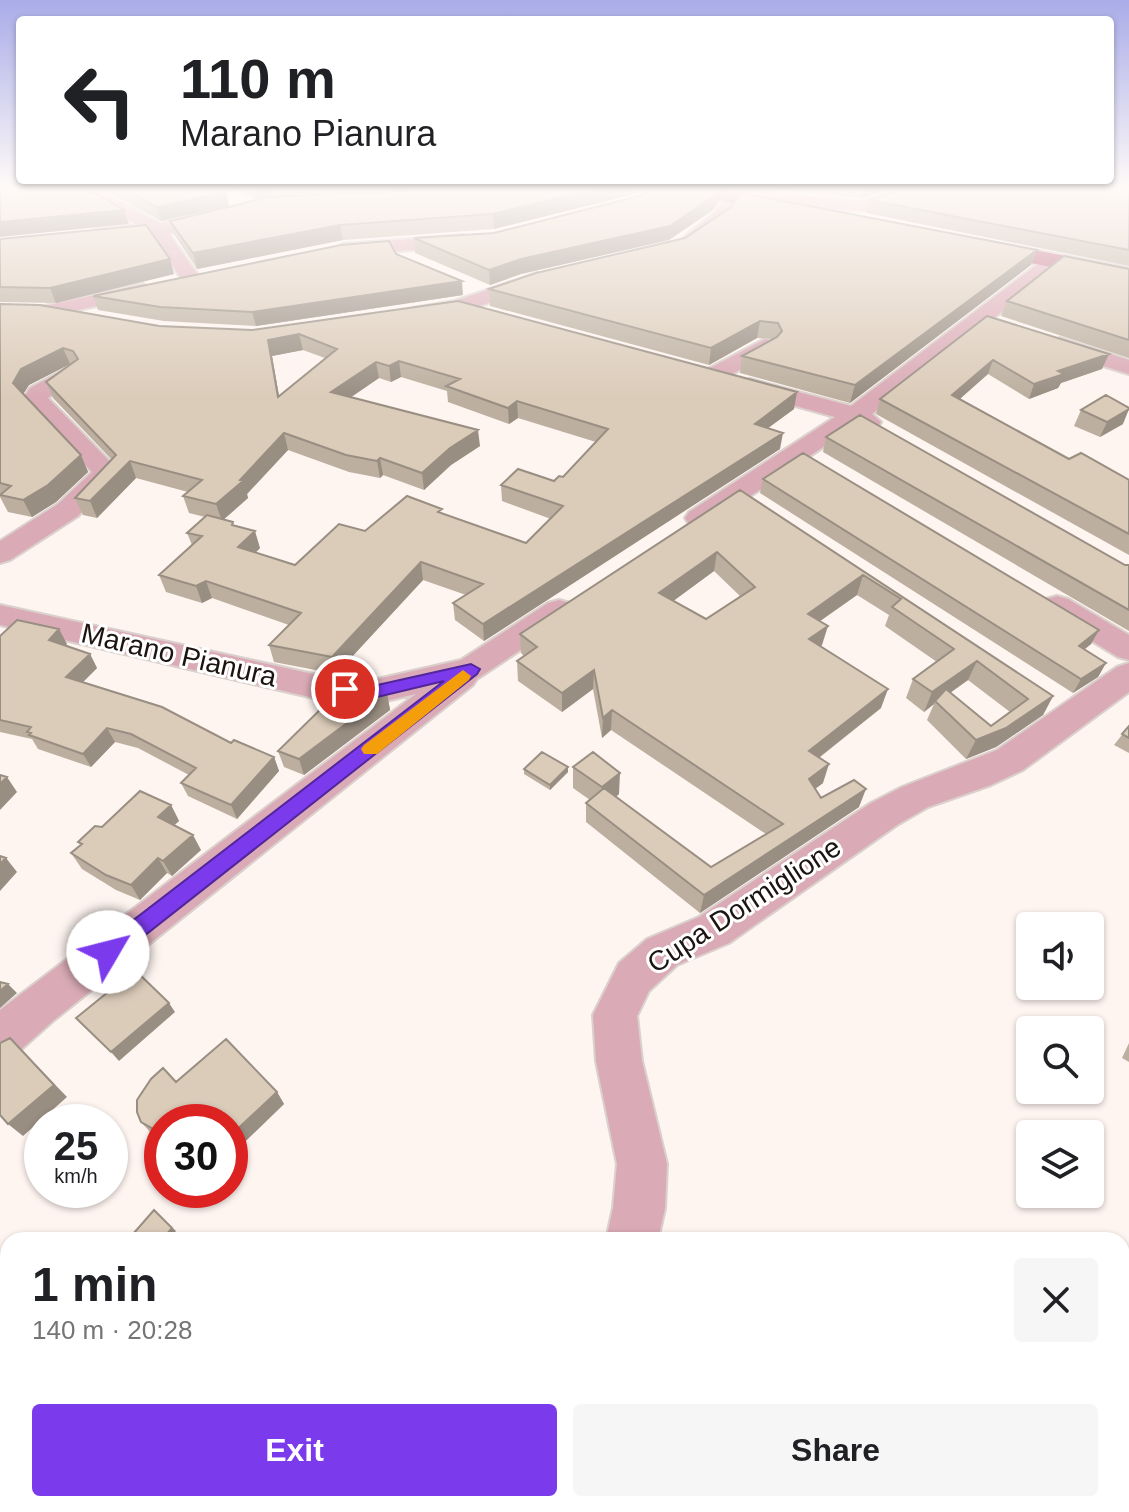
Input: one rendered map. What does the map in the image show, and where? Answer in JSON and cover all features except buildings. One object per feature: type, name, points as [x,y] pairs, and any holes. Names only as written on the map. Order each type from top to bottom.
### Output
[{"type":"main road","points":[[1031,257],[1129,275]]},
{"type":"street","points":[[106,322],[40,311],[198,277],[181,257]]},
{"type":"street","points":[[404,257],[416,265]]},
{"type":"street","points":[[673,535],[855,415],[1054,261]]},
{"type":"street","points":[[401,316],[459,307],[494,307],[559,274]]},
{"type":"street","points":[[460,283],[494,307]]},
{"type":"street","points":[[979,319],[1009,329]]},
{"type":"street","points":[[1039,338],[1129,367]]},
{"type":"street","points":[[765,346],[706,373],[855,415],[897,438]]},
{"type":"street","points":[[0,554],[68,510],[107,472],[35,399],[38,393],[69,374]]},
{"type":"street","points":[[798,451],[824,467]]},
{"type":"street","points":[[736,493],[762,510]]},
{"type":"street","name":"Marano Pianura","points":[[0,615],[318,687],[373,692],[471,669],[584,593]]},
{"type":"street","points":[[1036,594],[1129,649]]},
{"type":"street","points":[[0,1039],[37,1006],[471,669]]},
{"type":"street","name":"Cupa Dormiglione","points":[[634,1232],[642,1164],[619,1061],[615,1015],[634,977],[662,952],[714,930],[884,814],[915,797],[1010,760],[1060,705],[1129,675]]},
{"type":"slow traffic","points":[[370,749],[463,676]]},
{"type":"route","points":[[108,952],[471,669],[373,692],[345,689]]}]
